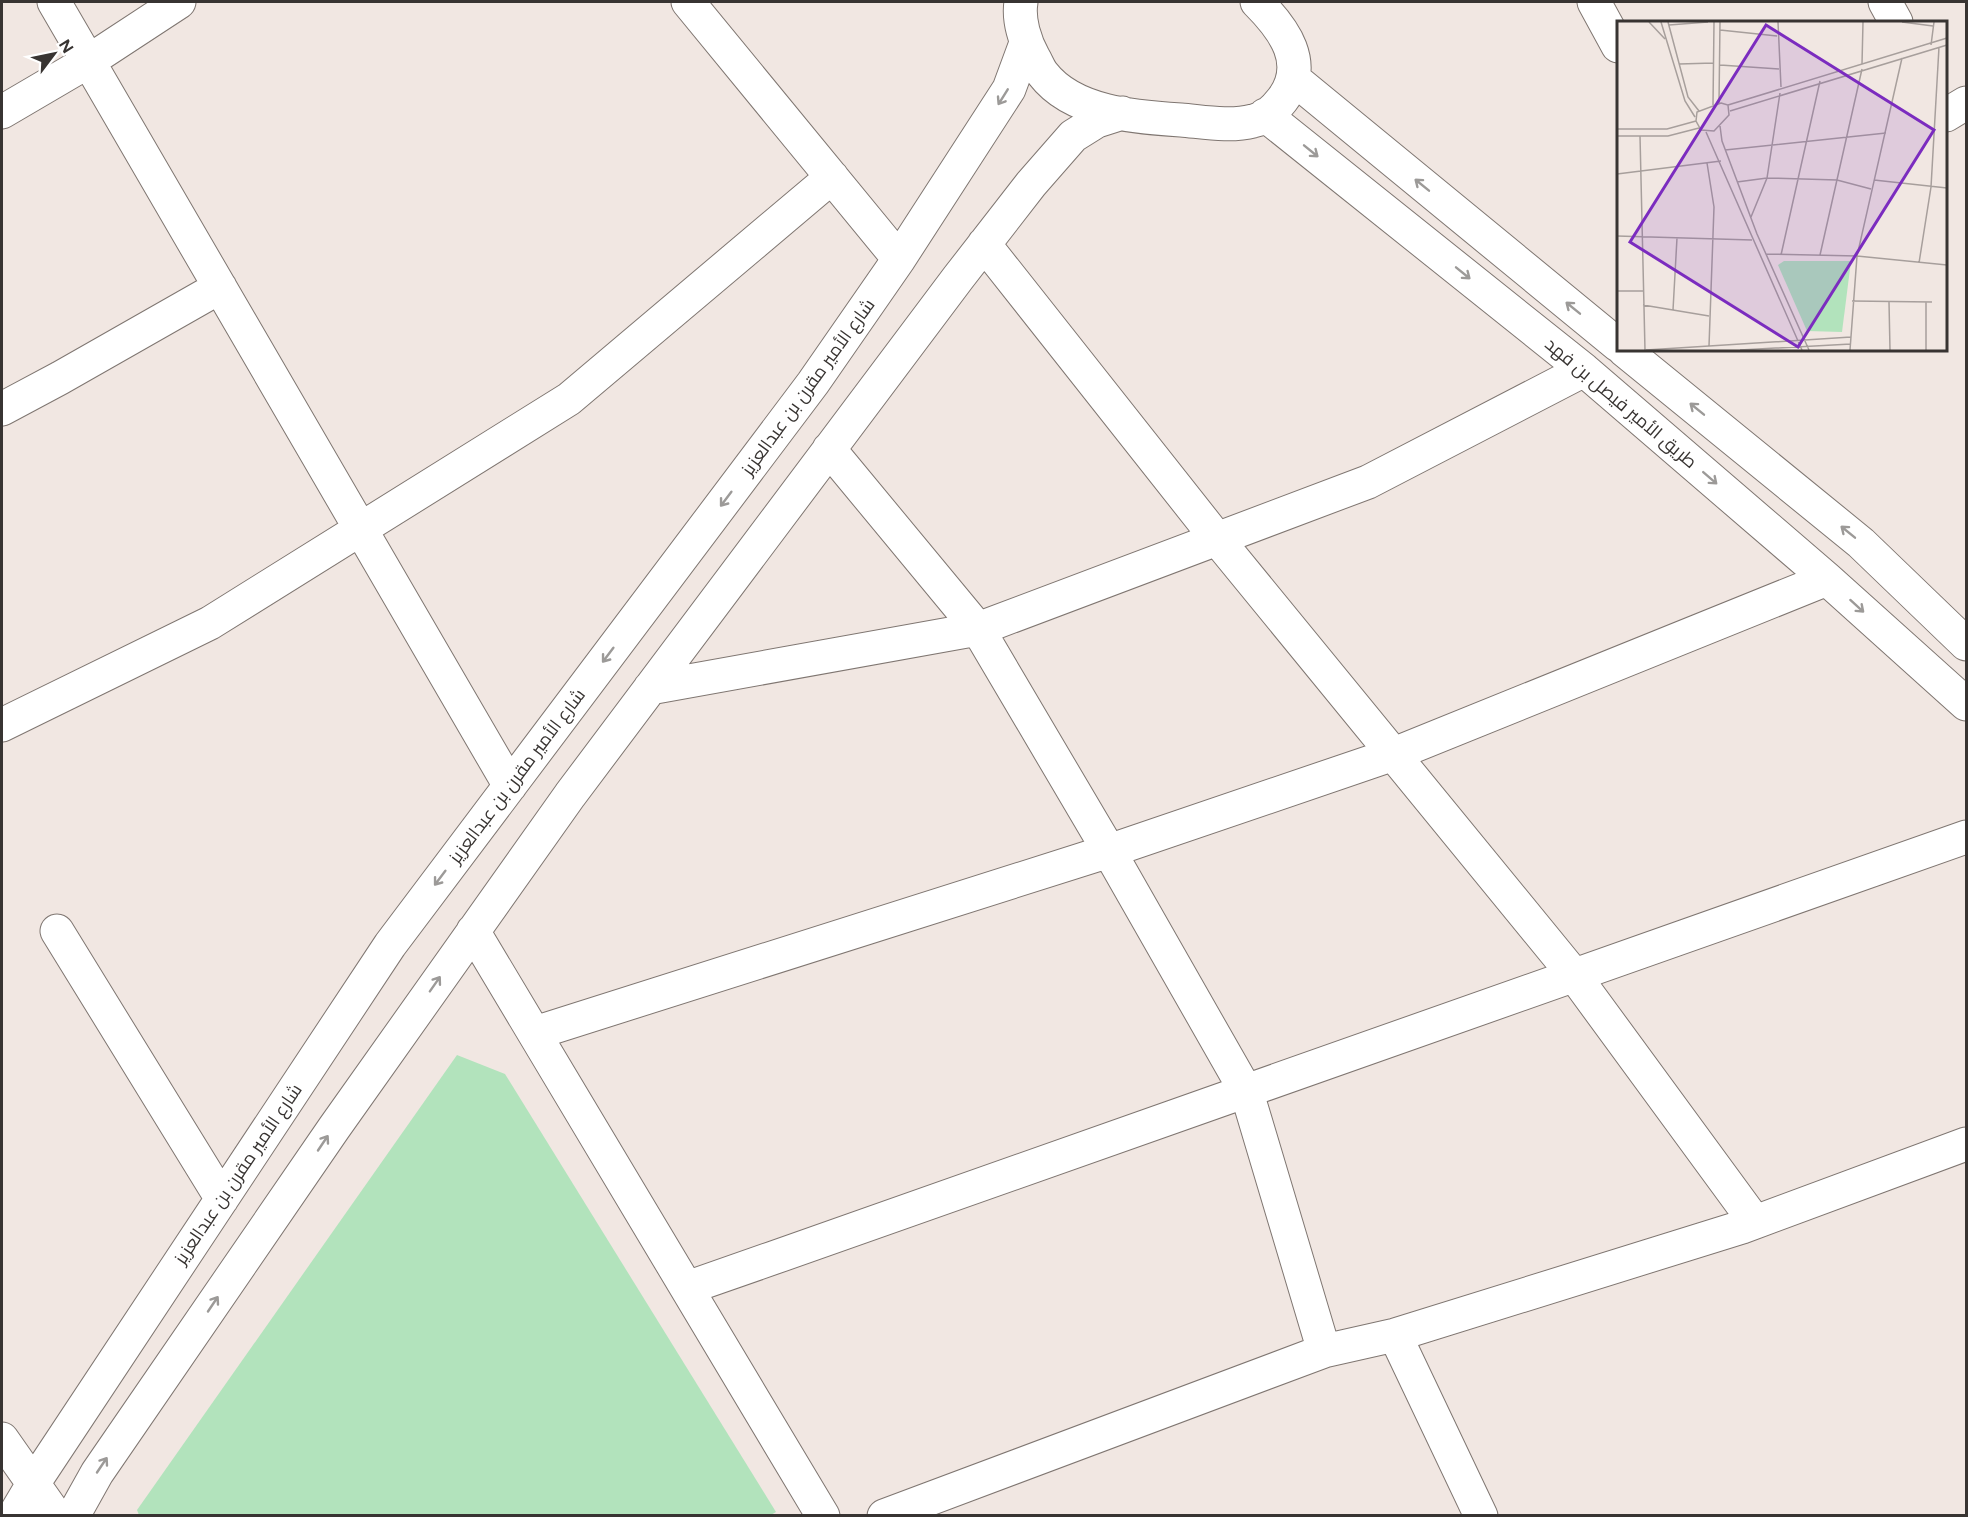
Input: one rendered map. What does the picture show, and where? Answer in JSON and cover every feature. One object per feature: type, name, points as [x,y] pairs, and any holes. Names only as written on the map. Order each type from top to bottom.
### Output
[{"type":"street","points":[[54,2],[510,786]]},
{"type":"street","points":[[2,112],[89,61],[178,2]]},
{"type":"street","points":[[688,2],[899,258]]},
{"type":"street","points":[[1021,2],[1026,43],[1043,74],[1063,93],[1093,108],[1159,119],[1229,124],[1255,121],[1274,110],[1294,80],[1295,61],[1269,5]]},
{"type":"street","points":[[1594,2],[1617,44]]},
{"type":"street","points":[[1885,2],[1895,21]]},
{"type":"street","name":"شارع الأمير مقرن بن عبدالعزيز","points":[[14,1515],[390,945],[813,383],[899,258],[1009,89],[1026,43]]},
{"type":"street","points":[[1294,80],[1617,344]]},
{"type":"street","points":[[1947,114],[1966,103]]},
{"type":"street","points":[[73,1515],[97,1473],[340,1118],[570,795],[650,687],[1031,184],[1073,136],[1097,121],[1122,113]]},
{"type":"street","name":"طريق الأمير فيصل بن فهد","points":[[1265,115],[1584,370],[1827,579],[1966,704]]},
{"type":"street","points":[[2,726],[210,623],[569,399],[831,177]]},
{"type":"street","points":[[984,244],[1218,540],[1574,975],[1755,1222]]},
{"type":"street","points":[[2,409],[220,287]]},
{"type":"street","points":[[1625,351],[1861,543],[1966,645]]},
{"type":"street","points":[[650,687],[978,629],[1368,482],[1584,370]]},
{"type":"street","points":[[830,449],[978,629],[1109,851],[1247,1093],[1324,1351]]},
{"type":"street","points":[[535,1034],[1109,851],[1394,754],[1827,579]]},
{"type":"street","points":[[687,1288],[1247,1093],[1966,837]]},
{"type":"street","points":[[57,931],[222,1199]]},
{"type":"street","points":[[473,931],[823,1515]]},
{"type":"street","points":[[884,1515],[1324,1351],[1395,1335],[1755,1222],[1966,1144]]},
{"type":"street","points":[[1395,1335],[1480,1515]]},
{"type":"street","points":[[2,1439],[56,1515]]},
{"type":"green space","points":[[457,1055],[505,1074],[776,1512],[769,1516],[139,1515],[137,1510]]}]
